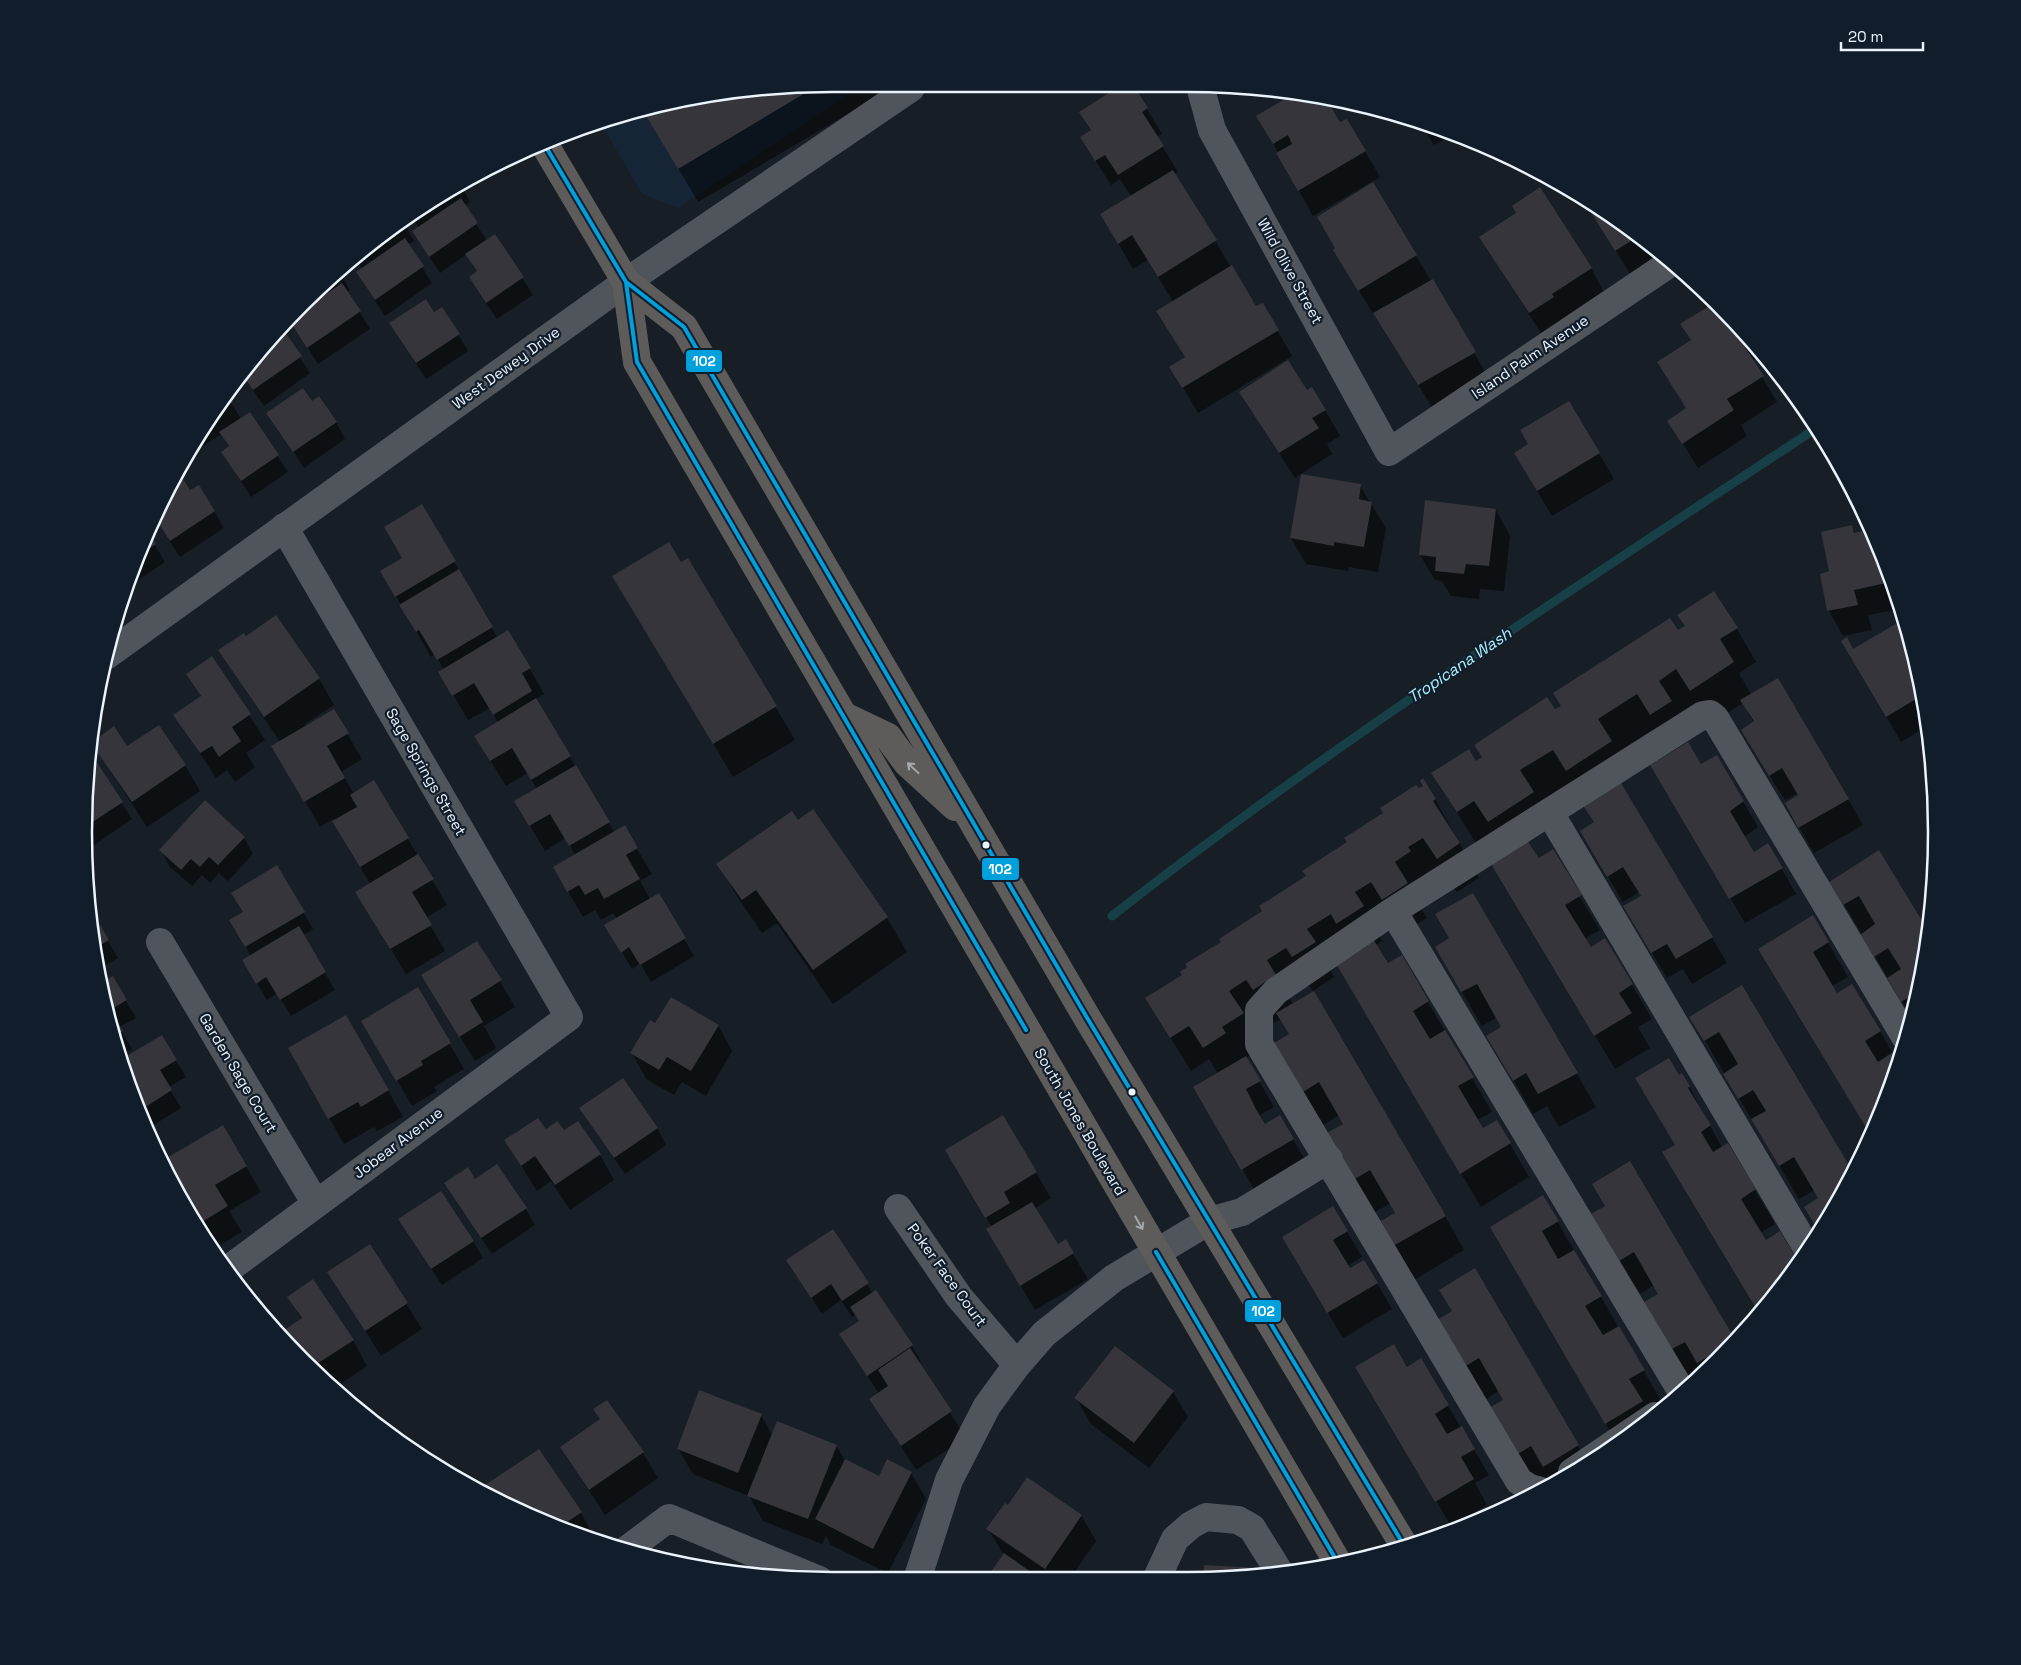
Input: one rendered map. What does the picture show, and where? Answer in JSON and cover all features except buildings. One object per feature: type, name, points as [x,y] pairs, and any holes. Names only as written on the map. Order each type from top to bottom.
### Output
[{"type":"main road","name":"South Jones Boulevard","points":[[548,150],[626,282],[684,327],[1209,1221],[1401,1541]]},
{"type":"main road","name":"South Jones Boulevard","points":[[626,282],[637,362],[1335,1558]]},
{"type":"main road","points":[[844,716],[888,737],[907,763],[975,824]]},
{"type":"street","name":"West Dewey Drive","points":[[116,649],[626,282],[905,92]]},
{"type":"street","name":"Wild Olive Street","points":[[1202,93],[1212,130],[1389,452]]},
{"type":"street","name":"Island Palm Avenue","points":[[1389,452],[1665,267]]},
{"type":"street","name":"Sage Springs Street","points":[[284,528],[568,1017]]},
{"type":"street","points":[[1530,1488],[1519,1481],[1259,1044],[1259,1010],[1276,991],[1393,911],[1703,715],[1710,714],[1715,718],[1901,1030]]},
{"type":"street","points":[[1550,813],[1805,1243]]},
{"type":"street","points":[[1393,911],[1679,1387]]},
{"type":"street","name":"Garden Sage Court","points":[[160,942],[316,1204]]},
{"type":"street","name":"Jobear Avenue","points":[[233,1266],[568,1017]]},
{"type":"street","points":[[919,1572],[948,1480],[987,1406],[1016,1365],[1044,1334],[1114,1278],[1156,1252],[1209,1221],[1242,1212],[1329,1159]]},
{"type":"street","name":"Poker Face Court","points":[[898,1208],[959,1297],[1016,1365]]},
{"type":"street","points":[[1160,1572],[1175,1540],[1191,1525],[1206,1517],[1238,1520],[1252,1528],[1262,1540],[1277,1567]]},
{"type":"street","points":[[633,1544],[670,1518],[798,1571]]},
{"type":"shaded area","points":[[852,92],[678,208],[642,194],[604,129],[688,107],[736,99],[784,94]]},
{"type":"waterway","name":"Tropicana Wash","points":[[1112,916],[1197,851],[1371,726],[1547,606],[1811,432]]},
{"type":"transit line","name":"102","points":[[548,150],[626,282],[684,327],[1086,1016],[1401,1541]]},
{"type":"transit line","name":"102","points":[[626,282],[637,362],[1026,1030]]},
{"type":"transit line","name":"102","points":[[1156,1252],[1335,1558]]}]
